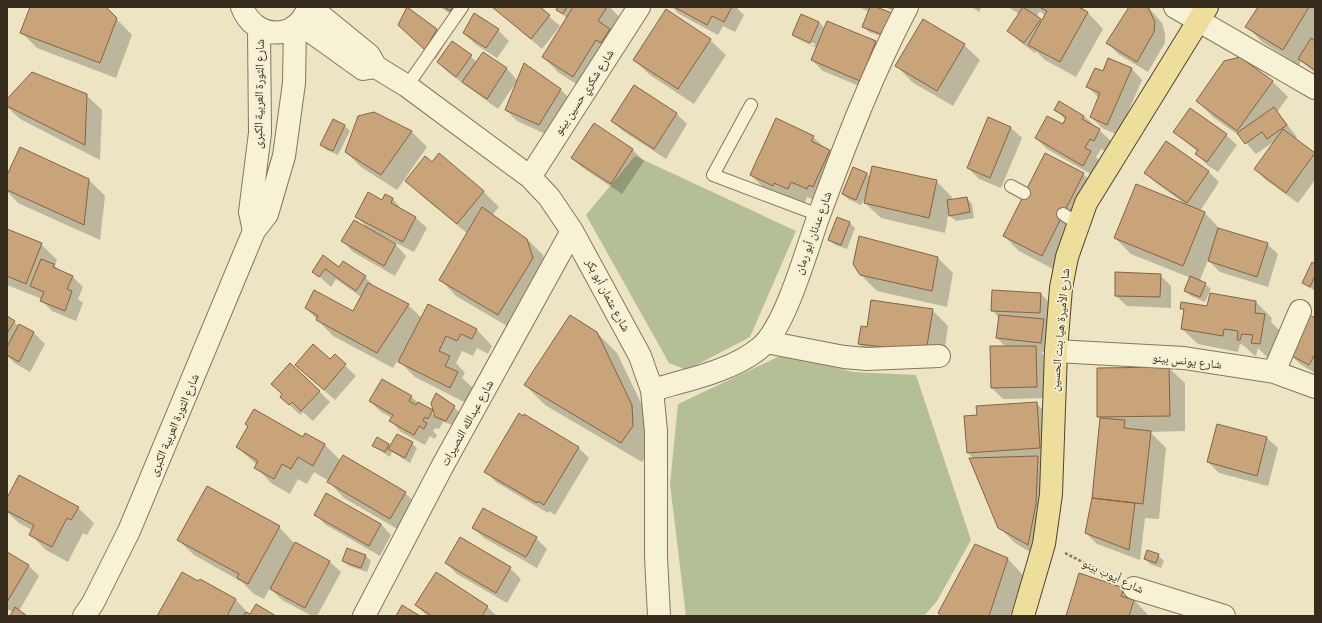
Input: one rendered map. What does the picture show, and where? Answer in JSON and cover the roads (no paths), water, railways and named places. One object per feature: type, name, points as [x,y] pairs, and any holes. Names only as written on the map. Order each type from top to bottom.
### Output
[{"type":"main road","name":"شارع الأميرة هيا بنت الحسين","points":[[1023,616],[1044,544],[1051,494],[1056,351],[1061,288],[1067,257],[1070,219],[1086,203],[1203,13]]},
{"type":"street","name":"شارع شكري حسين بينو","points":[[530,177],[639,7]]},
{"type":"street","name":"شارع عدنان أبو رمان","points":[[652,390],[711,373],[745,357],[766,342],[780,318],[793,289],[854,123],[888,43],[907,7]]},
{"type":"street","points":[[1175,7],[1203,13],[1315,88]]},
{"type":"street","points":[[244,14],[268,32],[278,32],[303,16]]},
{"type":"street","name":"شارع الثورة العربية الكبرى","points":[[244,14],[260,133],[250,212],[254,231]]},
{"type":"street","name":"شارع عثمان أبو بكر","points":[[303,16],[363,69],[376,67],[407,86],[530,177],[549,197],[572,231],[640,356],[652,390],[656,432],[656,557],[659,616]]},
{"type":"street","name":"شارع الثورة العربية الكبرى","points":[[84,616],[93,603],[129,531],[254,231],[267,214],[284,156],[303,16]]},
{"type":"street","name":"شارع عبدالله النصيرات","points":[[364,616],[443,465],[572,231]]},
{"type":"street","points":[[1274,372],[1300,310]]},
{"type":"street","points":[[766,342],[844,357],[867,359],[939,356]]},
{"type":"street","name":"شارع يونس بينو","points":[[1056,351],[1184,358],[1274,372],[1315,387]]},
{"type":"street","name":"شارع أيوب بينو","points":[[1134,588],[1224,616]]},
{"type":"lane","points":[[407,86],[462,7]]},
{"type":"lane","points":[[751,106],[713,174],[819,215]]},
{"type":"lane","points":[[1011,186],[1024,194]]}]
